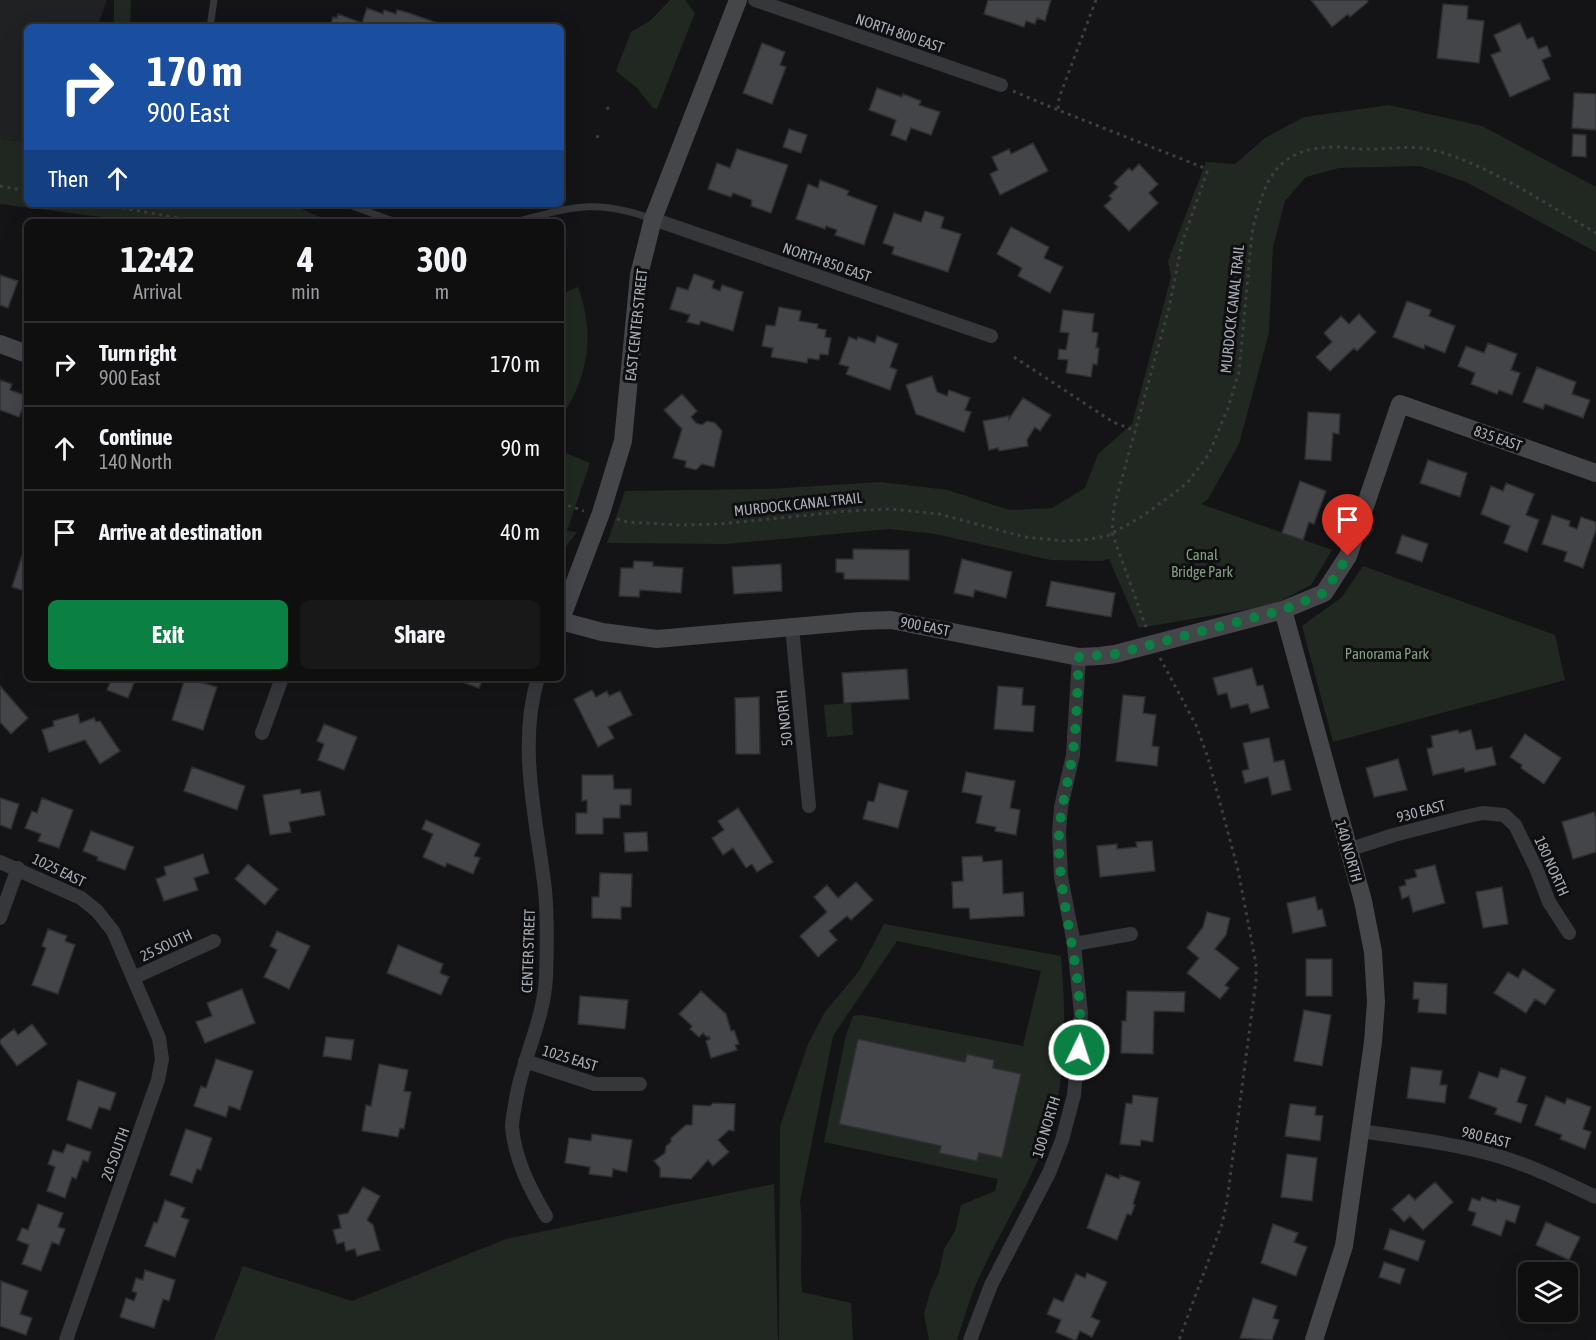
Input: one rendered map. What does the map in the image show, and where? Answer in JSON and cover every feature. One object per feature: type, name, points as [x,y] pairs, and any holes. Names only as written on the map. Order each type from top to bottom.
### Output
[{"type":"street","name":"EAST CENTER STREET","points":[[564,612],[601,513],[623,441],[639,275],[653,219],[738,0]]},
{"type":"street","name":"NORTH 800 EAST","points":[[755,0],[1001,85]]},
{"type":"street","name":"NORTH 850 EAST","points":[[653,219],[991,336]]},
{"type":"street","points":[[0,344],[24,353]]},
{"type":"street","name":"835 EAST","points":[[1283,610],[1324,593],[1348,556],[1400,404],[1596,473]]},
{"type":"street","name":"900 EAST","points":[[564,621],[602,632],[657,639],[861,621],[906,621],[1079,657],[1115,654],[1283,610]]},
{"type":"street","name":"140 NORTH","points":[[1283,610],[1363,901],[1373,952],[1376,1002],[1373,1042],[1344,1246],[1314,1340]]},
{"type":"street","name":"50 NORTH","points":[[792,627],[809,806]]},
{"type":"street","name":"100 NORTH","points":[[970,1340],[991,1285],[1049,1173],[1069,1115],[1078,1065],[1082,1014],[1074,944],[1062,877],[1059,833],[1061,807],[1072,755],[1079,657]]},
{"type":"street","points":[[262,733],[281,681]]},
{"type":"street","name":"CENTER STREET","points":[[537,681],[531,707],[530,764],[548,931],[546,982],[536,1028],[517,1092],[512,1126],[518,1158],[530,1188],[546,1216]]},
{"type":"street","name":"930 EAST","points":[[1348,850],[1464,817],[1483,813],[1504,815]]},
{"type":"street","name":"180 NORTH","points":[[1504,815],[1515,825],[1536,868],[1549,903],[1569,933]]},
{"type":"street","name":"1025 EAST","points":[[0,862],[18,868],[81,898],[98,911],[113,931],[133,978]]},
{"type":"street","points":[[0,918],[18,868]]},
{"type":"street","points":[[1074,944],[1131,934]]},
{"type":"street","name":"25 SOUTH","points":[[133,978],[214,941]]},
{"type":"street","name":"20 SOUTH","points":[[66,1340],[159,1080],[162,1059],[159,1038],[133,978]]},
{"type":"street","name":"1025 EAST","points":[[525,1061],[595,1084],[640,1084]]},
{"type":"street","name":"980 EAST","points":[[1361,1131],[1447,1144],[1496,1155],[1546,1173],[1596,1197]]},
{"type":"lane","points":[[210,24],[214,0]]},
{"type":"lane","points":[[527,219],[574,207],[591,206],[623,209],[653,219]]},
{"type":"lane","points":[[355,207],[388,219]]},
{"type":"path","points":[[1001,85],[1058,110]]},
{"type":"path","name":"MURDOCK CANAL TRAIL","points":[[612,518],[627,522],[720,524],[847,511],[891,509],[939,514],[1025,537],[1065,541],[1107,536],[1124,527],[1188,482],[1209,454],[1228,408],[1239,372],[1252,233],[1264,189],[1275,170],[1287,159],[1308,150],[1333,147],[1428,149],[1496,176],[1596,232]]},
{"type":"path","points":[[0,186],[24,190]]},
{"type":"path","points":[[113,207],[183,219]]},
{"type":"path","points":[[1014,357],[1113,422],[1136,431]]},
{"type":"path","points":[[564,504],[584,511]]},
{"type":"shaded area","points":[[0,0],[107,0],[98,24],[24,24],[24,142],[0,139]]},
{"type":"green space","points":[[114,0],[131,0],[130,24],[114,24]]},
{"type":"green space","points":[[670,0],[685,0],[695,13],[657,109],[653,108],[637,88],[616,71],[631,32],[651,20]]},
{"type":"green space","name":"Canal Bridge Park","points":[[1389,105],[1482,126],[1596,187],[1596,252],[1466,182],[1420,166],[1339,168],[1306,177],[1285,201],[1273,247],[1269,333],[1239,444],[1208,499],[1201,504],[1332,550],[1311,585],[1273,605],[1139,628],[1109,559],[1102,561],[1051,560],[935,534],[889,529],[726,544],[607,543],[625,491],[768,489],[881,482],[948,490],[1009,510],[1052,508],[1085,488],[1098,454],[1132,424],[1171,277],[1168,261],[1206,162],[1235,164],[1265,138],[1304,117]]},
{"type":"green space","points":[[0,139],[24,142],[24,207],[297,207],[325,219],[117,219],[0,204]]},
{"type":"green space","points":[[578,287],[588,335],[580,381],[565,411],[564,410],[564,293]]},
{"type":"green space","points":[[564,452],[590,463],[567,531],[577,532],[564,549]]},
{"type":"green space","name":"Panorama Park","points":[[1363,566],[1555,635],[1565,680],[1333,742],[1302,626],[1342,597]]},
{"type":"green space","points":[[851,703],[853,735],[827,737],[824,705]]},
{"type":"green space","points":[[884,924],[1061,956],[1064,1031],[1060,1088],[1056,1106],[1043,1148],[980,1276],[957,1340],[929,1340],[924,1314],[939,1272],[944,1249],[955,1231],[961,1205],[995,1191],[998,1179],[824,1142],[846,1035],[853,1016],[862,1015],[1023,1046],[1041,971],[897,941],[833,1036],[800,1201],[802,1292],[851,1303],[853,1340],[779,1340],[780,1126],[808,1044],[825,1012],[859,971]],"holes":[[[858,1040],[965,1062],[967,1054],[994,1060],[993,1068],[1020,1074],[1002,1158],[840,1124]]]},
{"type":"green space","points":[[774,1184],[778,1340],[214,1340],[243,1266],[352,1301],[506,1239]]},
{"type":"building","points":[[988,0],[1051,0],[1045,21],[1037,18],[1035,24],[1026,21],[1024,27],[984,14]]},
{"type":"building","points":[[1311,0],[1367,0],[1368,2],[1350,17],[1348,14],[1332,27]]},
{"type":"building","points":[[1443,4],[1468,6],[1467,19],[1484,21],[1479,63],[1437,58]]},
{"type":"building","points":[[367,8],[383,14],[384,10],[396,14],[397,10],[440,24],[331,24],[333,17],[337,18],[338,14],[362,23]]},
{"type":"building","points":[[1520,23],[1527,39],[1533,37],[1538,49],[1547,46],[1551,56],[1542,60],[1550,79],[1510,97],[1491,55],[1501,51],[1494,35]]},
{"type":"building","points":[[762,43],[785,52],[780,65],[786,67],[772,104],[743,93]]},
{"type":"building","points":[[877,88],[902,97],[903,94],[921,101],[919,105],[940,112],[931,135],[911,128],[906,141],[891,135],[896,120],[869,110]]},
{"type":"building","points":[[1574,93],[1596,94],[1596,130],[1572,128]]},
{"type":"building","points":[[789,129],[807,135],[801,153],[783,147]]},
{"type":"building","points":[[1573,134],[1586,135],[1586,157],[1572,156]]},
{"type":"building","points":[[1033,143],[1048,171],[1000,195],[990,174],[998,170],[992,157],[1009,149],[1011,154]]},
{"type":"building","points":[[737,149],[788,165],[771,213],[751,206],[752,200],[733,193],[731,197],[708,189],[717,163],[730,168]]},
{"type":"building","points":[[1139,164],[1158,184],[1149,193],[1158,203],[1129,231],[1104,206],[1112,199],[1109,196],[1118,187],[1114,183],[1129,168],[1132,171]]},
{"type":"building","points":[[820,180],[849,191],[847,195],[877,206],[864,245],[835,235],[837,230],[826,226],[825,229],[796,219],[808,184],[818,188]]},
{"type":"building","points":[[925,211],[944,217],[941,228],[961,234],[948,272],[892,254],[894,247],[883,243],[894,213],[921,222]]},
{"type":"building","points":[[1011,227],[1049,247],[1044,258],[1063,267],[1050,293],[1018,276],[1022,268],[997,254]]},
{"type":"building","points":[[694,274],[714,281],[712,288],[720,291],[722,285],[743,292],[733,331],[701,321],[699,325],[687,322],[690,315],[670,309],[677,287],[688,290]]},
{"type":"building","points":[[0,275],[18,281],[8,308],[0,305]]},
{"type":"building","points":[[1407,301],[1431,310],[1429,316],[1455,326],[1445,353],[1425,345],[1424,349],[1393,337]]},
{"type":"building","points":[[779,307],[801,311],[799,321],[818,324],[817,328],[826,330],[825,337],[831,338],[828,355],[820,354],[819,360],[808,358],[807,363],[771,357],[773,348],[762,346],[766,325],[775,326]]},
{"type":"building","points":[[1063,310],[1094,314],[1092,332],[1098,333],[1096,348],[1099,348],[1097,365],[1093,364],[1091,377],[1066,373],[1068,360],[1058,359],[1059,349],[1066,350],[1069,333],[1060,332]]},
{"type":"building","points":[[1359,314],[1376,332],[1357,351],[1354,348],[1330,371],[1316,357],[1332,342],[1324,333],[1341,316],[1349,324]]},
{"type":"building","points":[[877,336],[898,344],[890,367],[897,370],[890,390],[846,374],[849,367],[839,364],[849,337],[857,340],[858,337],[875,343]]},
{"type":"building","points":[[1488,343],[1517,354],[1511,370],[1520,373],[1512,395],[1499,390],[1497,394],[1471,384],[1475,373],[1458,366],[1466,346],[1484,353]]},
{"type":"building","points":[[1537,367],[1576,382],[1572,394],[1590,400],[1583,418],[1545,404],[1543,409],[1523,402]]},
{"type":"building","points":[[932,376],[937,392],[947,396],[949,390],[970,398],[965,410],[971,412],[964,432],[916,414],[906,385]]},
{"type":"building","points":[[0,380],[12,384],[10,390],[24,395],[24,404],[19,417],[0,410]]},
{"type":"building","points":[[682,394],[697,411],[691,417],[696,423],[702,425],[707,421],[715,423],[722,431],[714,467],[702,464],[696,470],[685,467],[686,461],[673,458],[682,429],[664,410]]},
{"type":"building","points":[[1023,398],[1051,415],[1040,431],[1035,427],[1027,440],[1028,446],[999,451],[998,448],[989,450],[983,421],[1009,416],[1009,419]]},
{"type":"building","points":[[1308,412],[1340,414],[1339,434],[1333,433],[1331,461],[1305,459]]},
{"type":"building","points":[[1428,460],[1467,473],[1460,497],[1420,483]]},
{"type":"building","points":[[1300,481],[1326,491],[1314,524],[1309,522],[1303,540],[1282,533]]},
{"type":"building","points":[[1506,483],[1534,494],[1526,515],[1539,520],[1527,552],[1504,543],[1510,526],[1481,514],[1491,486],[1503,491]]},
{"type":"building","points":[[1552,515],[1570,521],[1569,526],[1577,529],[1581,517],[1596,522],[1596,530],[1583,568],[1564,561],[1567,552],[1542,544]]},
{"type":"building","points":[[1402,535],[1428,544],[1422,562],[1396,553]]},
{"type":"building","points":[[853,549],[909,550],[909,580],[844,579],[844,573],[836,572],[836,559],[853,559]]},
{"type":"building","points":[[24,550],[24,591],[12,587]]},
{"type":"building","points":[[962,559],[1012,572],[1006,598],[975,590],[973,597],[954,593]]},
{"type":"building","points":[[634,561],[653,562],[653,566],[683,568],[681,593],[640,590],[639,597],[619,596],[621,568],[633,568]]},
{"type":"building","points":[[781,564],[782,591],[734,594],[732,567]]},
{"type":"building","points":[[1051,581],[1115,593],[1111,617],[1046,606]]},
{"type":"building","points":[[1252,668],[1257,686],[1263,685],[1269,708],[1251,713],[1248,704],[1231,708],[1227,693],[1218,695],[1213,678]]},
{"type":"building","points":[[907,669],[909,699],[844,703],[842,673]]},
{"type":"building","points":[[111,681],[135,681],[128,698],[107,690]]},
{"type":"building","points":[[184,681],[196,681],[217,687],[203,730],[172,720]]},
{"type":"building","points":[[459,681],[482,681],[479,688]]},
{"type":"building","points":[[0,686],[28,718],[11,734],[0,722]]},
{"type":"building","points":[[998,686],[1023,688],[1022,705],[1035,706],[1033,732],[994,729]]},
{"type":"building","points":[[592,690],[596,697],[607,691],[609,696],[620,691],[632,715],[608,727],[614,738],[598,747],[574,699]]},
{"type":"building","points":[[1123,695],[1145,697],[1143,713],[1156,715],[1152,746],[1159,747],[1157,766],[1116,761]]},
{"type":"building","points":[[759,697],[760,754],[736,754],[735,698]]},
{"type":"building","points":[[78,714],[80,723],[94,718],[96,722],[100,721],[120,751],[100,764],[85,740],[49,752],[42,730],[54,726],[53,721]]},
{"type":"building","points":[[324,724],[357,737],[344,770],[318,760],[324,744],[317,741]]},
{"type":"building","points":[[1458,730],[1459,733],[1471,730],[1476,750],[1492,747],[1496,765],[1465,772],[1464,768],[1433,775],[1427,749],[1433,747],[1431,736]]},
{"type":"building","points":[[1525,734],[1561,758],[1544,784],[1510,757]]},
{"type":"building","points":[[1269,738],[1274,762],[1284,760],[1291,790],[1272,795],[1268,777],[1245,783],[1242,771],[1249,769],[1243,743]]},
{"type":"building","points":[[1398,759],[1407,790],[1374,797],[1366,768]]},
{"type":"building","points":[[192,767],[245,786],[237,810],[184,791]]},
{"type":"building","points":[[966,772],[1015,781],[1010,808],[1020,810],[1016,835],[995,831],[996,827],[976,823],[982,796],[962,792]]},
{"type":"building","points":[[582,775],[613,775],[614,789],[631,789],[631,805],[620,805],[620,818],[603,818],[603,834],[576,834],[576,813],[587,813],[587,800],[582,801]]},
{"type":"building","points":[[879,783],[908,791],[898,828],[863,819],[868,801],[874,802]]},
{"type":"building","points":[[300,789],[301,794],[320,791],[325,815],[289,822],[291,832],[270,835],[263,795]]},
{"type":"building","points":[[0,798],[19,804],[11,829],[0,825]]},
{"type":"building","points":[[42,798],[73,810],[59,848],[38,841],[41,834],[25,828],[32,811],[37,813]]},
{"type":"building","points":[[738,808],[773,862],[757,872],[752,864],[746,868],[733,848],[723,855],[712,838],[724,830],[718,821]]},
{"type":"building","points":[[1594,812],[1596,852],[1573,859],[1562,822]]},
{"type":"building","points":[[426,820],[480,844],[474,856],[480,858],[473,874],[447,863],[445,867],[423,857],[433,834],[422,829]]},
{"type":"building","points":[[91,831],[134,847],[125,870],[97,860],[98,857],[83,851]]},
{"type":"building","points":[[647,832],[648,851],[625,852],[624,833]]},
{"type":"building","points":[[1152,841],[1155,871],[1100,877],[1097,846],[1117,844],[1117,849],[1137,847],[1136,842]]},
{"type":"building","points":[[203,854],[209,873],[194,878],[198,890],[164,901],[156,879],[166,875],[164,867]]},
{"type":"building","points":[[982,856],[983,862],[1002,860],[1003,894],[1023,892],[1024,916],[970,919],[969,908],[953,908],[952,882],[963,881],[962,857]]},
{"type":"building","points":[[248,864],[278,889],[265,905],[235,879]]},
{"type":"building","points":[[1435,865],[1445,903],[1413,912],[1409,896],[1402,899],[1399,887],[1406,885],[1405,880],[1417,877],[1415,870]]},
{"type":"building","points":[[600,873],[632,874],[631,907],[621,907],[621,919],[592,918],[592,897],[599,897]]},
{"type":"building","points":[[856,882],[873,900],[851,920],[847,916],[829,931],[837,940],[818,957],[800,936],[827,912],[814,897],[827,885],[838,898]]},
{"type":"building","points":[[1502,887],[1508,924],[1483,928],[1476,892]]},
{"type":"building","points":[[1315,897],[1318,910],[1322,909],[1326,926],[1293,933],[1287,903]]},
{"type":"building","points":[[1207,912],[1230,918],[1226,935],[1215,949],[1239,968],[1225,985],[1229,988],[1220,999],[1187,973],[1199,958],[1187,948],[1203,927]]},
{"type":"building","points":[[48,929],[67,936],[65,941],[75,945],[58,994],[32,985],[46,948],[42,946]]},
{"type":"building","points":[[277,931],[310,946],[289,989],[264,977],[277,950],[270,946]]},
{"type":"building","points":[[398,945],[443,964],[440,973],[449,977],[441,995],[387,973]]},
{"type":"building","points":[[1306,959],[1332,959],[1332,996],[1306,996]]},
{"type":"building","points":[[1523,969],[1555,990],[1545,1005],[1535,999],[1526,1013],[1494,993],[1508,972],[1518,978]]},
{"type":"building","points":[[1414,982],[1447,984],[1446,1014],[1418,1012],[1419,999],[1413,999]]},
{"type":"building","points":[[242,989],[255,1023],[205,1043],[196,1022],[212,1016],[207,1003]]},
{"type":"building","points":[[701,991],[726,1014],[731,1031],[734,1030],[739,1044],[735,1045],[737,1050],[711,1058],[706,1041],[710,1039],[709,1036],[703,1033],[699,1037],[690,1029],[692,1026],[679,1014]]},
{"type":"building","points":[[1127,991],[1185,992],[1184,1012],[1154,1011],[1153,1054],[1121,1053],[1122,1021],[1126,1021]]},
{"type":"building","points":[[580,996],[628,1000],[625,1029],[578,1024]]},
{"type":"building","points":[[1304,1010],[1331,1015],[1322,1066],[1294,1061]]},
{"type":"building","points":[[32,1024],[47,1044],[17,1066],[0,1040],[14,1029],[18,1035]]},
{"type":"building","points":[[326,1037],[354,1040],[351,1060],[323,1056]]},
{"type":"building","points":[[858,1039],[965,1062],[967,1054],[994,1060],[993,1068],[1021,1074],[1002,1158],[979,1153],[977,1161],[939,1153],[941,1146],[839,1124]]},
{"type":"building","points":[[216,1059],[253,1071],[240,1110],[229,1106],[226,1117],[194,1106],[201,1086],[206,1088]]},
{"type":"building","points":[[379,1064],[408,1070],[404,1091],[411,1092],[404,1129],[400,1128],[398,1137],[362,1131],[366,1105],[371,1106]]},
{"type":"building","points":[[1411,1067],[1442,1071],[1440,1085],[1447,1085],[1445,1103],[1407,1098]]},
{"type":"building","points":[[1501,1068],[1526,1077],[1517,1102],[1527,1105],[1521,1123],[1495,1114],[1497,1108],[1469,1098],[1479,1072],[1498,1078]]},
{"type":"building","points":[[78,1080],[116,1093],[110,1110],[99,1107],[91,1129],[67,1120]]},
{"type":"building","points":[[1133,1095],[1158,1098],[1153,1142],[1141,1140],[1140,1146],[1120,1144],[1126,1103],[1132,1104]]},
{"type":"building","points":[[1546,1096],[1565,1104],[1567,1098],[1591,1107],[1583,1129],[1591,1132],[1585,1149],[1560,1139],[1562,1135],[1535,1125]]},
{"type":"building","points":[[713,1103],[735,1104],[734,1131],[729,1130],[718,1140],[729,1152],[713,1166],[708,1160],[691,1179],[660,1177],[660,1168],[654,1161],[665,1153],[671,1138],[686,1125],[692,1125],[693,1105],[710,1106]]},
{"type":"building","points":[[1290,1104],[1316,1107],[1315,1115],[1323,1116],[1320,1141],[1285,1136]]},
{"type":"building","points":[[186,1129],[212,1138],[201,1170],[197,1169],[192,1183],[170,1175]]},
{"type":"building","points":[[592,1134],[632,1140],[627,1172],[613,1169],[612,1177],[589,1174],[590,1167],[565,1163],[569,1138],[591,1141]]},
{"type":"building","points":[[67,1144],[91,1152],[88,1162],[83,1160],[76,1179],[72,1177],[65,1198],[47,1191],[55,1167],[48,1164],[53,1150],[63,1153]]},
{"type":"building","points":[[1287,1154],[1317,1158],[1312,1201],[1281,1197]]},
{"type":"building","points":[[1106,1174],[1119,1179],[1120,1175],[1140,1182],[1133,1204],[1135,1205],[1131,1215],[1127,1214],[1117,1240],[1087,1228]]},
{"type":"building","points":[[1435,1182],[1453,1202],[1423,1230],[1410,1216],[1404,1222],[1392,1209],[1409,1194],[1415,1200]]},
{"type":"building","points":[[363,1187],[380,1196],[367,1220],[373,1225],[380,1250],[357,1256],[355,1249],[346,1251],[344,1242],[337,1244],[333,1230],[341,1228],[338,1215],[348,1213]]},
{"type":"building","points":[[1482,1197],[1520,1206],[1515,1223],[1506,1220],[1501,1236],[1472,1225],[1476,1213],[1468,1210],[1472,1198],[1480,1201]]},
{"type":"building","points":[[165,1200],[185,1208],[181,1217],[189,1220],[175,1257],[145,1246],[154,1222],[157,1223]]},
{"type":"building","points":[[38,1204],[63,1213],[58,1227],[65,1229],[59,1245],[52,1242],[41,1271],[22,1264],[29,1245],[17,1240],[22,1228],[28,1230]]},
{"type":"building","points":[[1546,1222],[1580,1237],[1569,1260],[1536,1245]]},
{"type":"building","points":[[1273,1224],[1298,1233],[1294,1242],[1307,1247],[1296,1276],[1261,1263]]},
{"type":"building","points":[[1390,1229],[1425,1241],[1418,1261],[1384,1249]]},
{"type":"building","points":[[1384,1262],[1405,1269],[1400,1284],[1379,1277]]},
{"type":"building","points":[[145,1270],[175,1280],[169,1301],[163,1299],[154,1328],[120,1317],[126,1298],[134,1301],[137,1293],[132,1291],[136,1278],[143,1280]]},
{"type":"building","points":[[1087,1273],[1107,1282],[1091,1317],[1100,1321],[1092,1337],[1080,1331],[1074,1340],[1056,1332],[1061,1320],[1047,1314],[1054,1298],[1063,1302],[1076,1274],[1085,1278]]},
{"type":"building","points":[[1,1281],[28,1291],[20,1314],[32,1318],[26,1335],[0,1326]]},
{"type":"building","points":[[1253,1298],[1277,1306],[1273,1318],[1279,1320],[1272,1340],[1240,1338]]},
{"type":"route","points":[[1079,1050],[1082,1014],[1074,944],[1059,852],[1061,807],[1074,738],[1079,657],[1115,654],[1283,610],[1324,593],[1348,556]]}]
